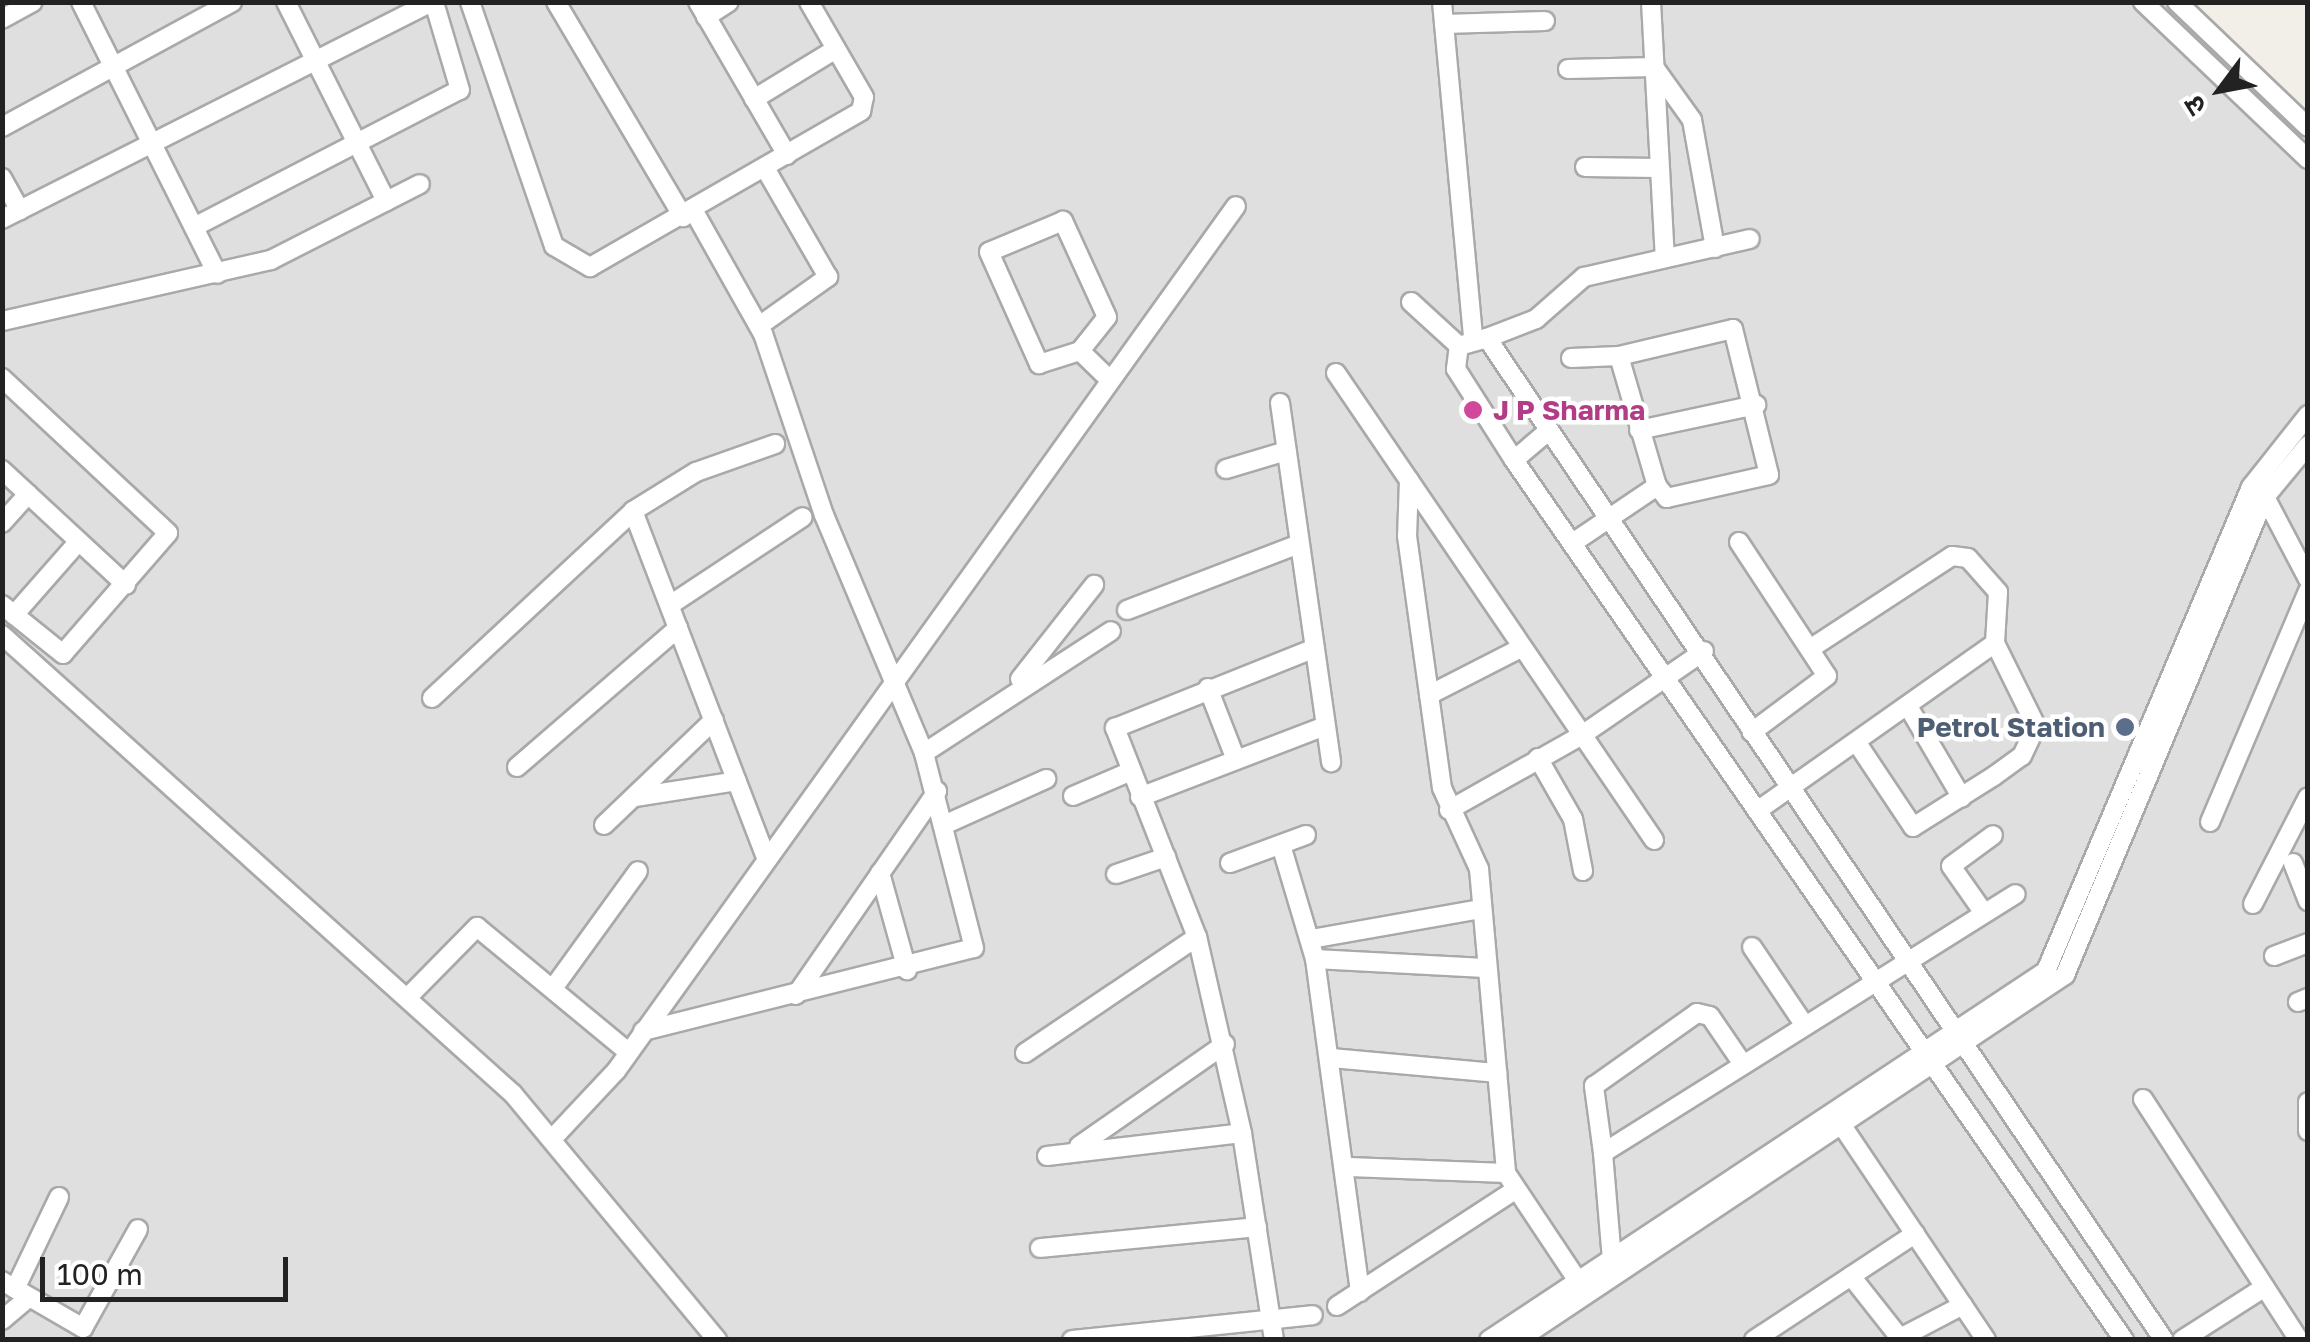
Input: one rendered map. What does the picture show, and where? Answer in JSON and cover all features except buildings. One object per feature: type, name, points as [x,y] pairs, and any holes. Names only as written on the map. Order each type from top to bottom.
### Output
[{"type":"street","points":[[2,19],[33,2]]},
{"type":"street","points":[[81,2],[217,274]]},
{"type":"street","points":[[2,127],[232,2]]},
{"type":"street","points":[[286,2],[386,202]]},
{"type":"street","points":[[2,178],[11,215],[432,2],[461,88],[194,227]]},
{"type":"street","points":[[470,2],[561,256],[601,265],[865,105],[809,2]]},
{"type":"street","points":[[556,2],[759,326],[924,752],[946,824],[974,948],[907,970],[643,1032]]},
{"type":"street","points":[[730,2],[702,10],[787,155]]},
{"type":"street","points":[[1442,2],[1473,341],[1456,369],[1514,460],[1577,540],[1666,678],[2124,1340]]},
{"type":"street","points":[[1651,2],[1665,257]]},
{"type":"street","points":[[2144,2],[2308,160]]},
{"type":"street","points":[[2178,2],[2308,126]]},
{"type":"street","points":[[1444,24],[1544,21]]},
{"type":"street","points":[[754,98],[836,49]]},
{"type":"street","points":[[1568,69],[1654,67]]},
{"type":"street","points":[[1654,67],[1692,120],[1715,248]]},
{"type":"street","points":[[1585,167],[1658,168]]},
{"type":"street","points":[[759,326],[828,277],[765,168]]},
{"type":"street","points":[[2,321],[271,260],[420,184]]},
{"type":"street","points":[[553,1138],[643,1032],[1107,377],[1236,206]]},
{"type":"street","points":[[1055,219],[1107,317],[1080,352],[1042,367],[988,255],[1055,219]]},
{"type":"street","points":[[1473,341],[1536,319],[1584,277],[1750,240]]},
{"type":"street","points":[[1411,302],[1473,341],[1546,433],[1603,519],[1704,651],[1786,790],[2164,1340]]},
{"type":"street","points":[[1571,358],[1619,356],[1733,329],[1771,469],[1765,480],[1666,498],[1658,486],[1639,430],[1619,356]]},
{"type":"street","points":[[1080,352],[1107,377]]},
{"type":"street","points":[[1336,373],[1654,840]]},
{"type":"street","points":[[2,378],[166,528],[126,584],[63,654],[8,610],[79,541]]},
{"type":"street","points":[[1280,402],[1331,762]]},
{"type":"street","points":[[1639,430],[1756,405]]},
{"type":"street","points":[[1489,1340],[1956,1040],[2066,975],[2250,487],[2308,415]]},
{"type":"street","points":[[1514,460],[1546,433]]},
{"type":"street","points":[[432,698],[633,511],[696,472],[775,444]]},
{"type":"street","points":[[2141,770],[2265,497],[2308,445]]},
{"type":"street","points":[[1226,469],[1286,451]]},
{"type":"street","points":[[2,470],[126,584]]},
{"type":"street","points":[[1409,480],[1429,695],[1449,810],[1479,870],[1485,968],[1510,1181],[1578,1282]]},
{"type":"street","points":[[1577,540],[1603,519],[1658,486]]},
{"type":"street","points":[[2,523],[28,494]]},
{"type":"street","points":[[2265,497],[2308,579]]},
{"type":"street","points":[[633,511],[766,858]]},
{"type":"street","points":[[670,604],[803,518]]},
{"type":"street","points":[[1740,542],[1828,676],[1822,688],[1752,732]]},
{"type":"street","points":[[1126,610],[1298,544]]},
{"type":"street","points":[[1810,650],[1952,556],[1968,558],[1998,592],[1994,644],[2035,737],[1962,798],[1913,827],[1857,743]]},
{"type":"street","points":[[1014,686],[1094,584]]},
{"type":"street","points":[[2210,822],[2308,591]]},
{"type":"street","points":[[517,767],[678,628]]},
{"type":"street","points":[[924,752],[1014,686],[1110,631]]},
{"type":"street","points":[[2,636],[407,998],[553,1138],[717,1340]]},
{"type":"street","points":[[1757,811],[1909,708],[1994,644]]},
{"type":"street","points":[[1274,1340],[1225,1044],[1197,937],[1129,772],[1116,724],[1315,648]]},
{"type":"street","points":[[1429,695],[1520,648]]},
{"type":"street","points":[[1449,810],[1582,735],[1704,651]]},
{"type":"street","points":[[1208,688],[1236,760]]},
{"type":"street","points":[[1909,708],[1962,798]]},
{"type":"street","points":[[604,826],[714,720]]},
{"type":"street","points":[[1140,796],[1325,726]]},
{"type":"street","points":[[1538,758],[1573,819],[1583,872]]},
{"type":"street","points":[[1074,796],[1129,772]]},
{"type":"street","points":[[946,824],[1046,779]]},
{"type":"street","points":[[634,797],[737,781]]},
{"type":"street","points":[[796,996],[937,791]]},
{"type":"street","points":[[2253,904],[2275,870],[2308,797]]},
{"type":"street","points":[[1230,864],[1306,835]]},
{"type":"street","points":[[1984,913],[1951,866],[1992,835]]},
{"type":"street","points":[[1281,844],[1316,959],[1348,1167],[1360,1292]]},
{"type":"street","points":[[1116,874],[1166,857]]},
{"type":"street","points":[[2275,870],[2300,860],[2308,901]]},
{"type":"street","points":[[554,987],[638,871]]},
{"type":"street","points":[[880,874],[907,970]]},
{"type":"street","points":[[1603,1153],[1740,1060],[2016,894]]},
{"type":"street","points":[[1311,938],[1480,909]]},
{"type":"street","points":[[407,998],[477,927],[628,1052]]},
{"type":"street","points":[[1025,1052],[1197,937]]},
{"type":"street","points":[[2274,956],[2308,944]]},
{"type":"street","points":[[1752,947],[1803,1023]]},
{"type":"street","points":[[1316,959],[1485,968]]},
{"type":"street","points":[[1612,1260],[1594,1086],[1701,1011],[1740,1060]]},
{"type":"street","points":[[1079,1146],[1225,1044]]},
{"type":"street","points":[[1332,1058],[1497,1072]]},
{"type":"street","points":[[1518,1340],[1844,1130],[1928,1058]]},
{"type":"street","points":[[2143,1098],[2299,1340]]},
{"type":"street","points":[[2308,1102],[2308,1131]]},
{"type":"street","points":[[1844,1130],[1986,1340]]},
{"type":"street","points":[[1047,1156],[1079,1146],[1242,1133]]},
{"type":"street","points":[[1348,1167],[1510,1181]]},
{"type":"street","points":[[1336,1306],[1510,1181]]},
{"type":"street","points":[[2,1320],[59,1197]]},
{"type":"street","points":[[1040,1248],[1258,1227]]},
{"type":"street","points":[[15,1290],[67,1334],[87,1324],[138,1229]]},
{"type":"street","points":[[1754,1340],[1775,1334],[1915,1234]]},
{"type":"street","points":[[1852,1276],[1900,1338],[1963,1305]]},
{"type":"street","points":[[2182,1340],[2265,1287]]},
{"type":"street","points":[[1072,1340],[1313,1315]]},
{"type":"shaded area","points":[[3,3],[2167,3],[2307,135],[2307,1339],[3,1340]]},
{"type":"place","name":"J P Sharma","points":[[1473,410]]},
{"type":"place","name":"Petrol Station","points":[[2125,727]]}]
